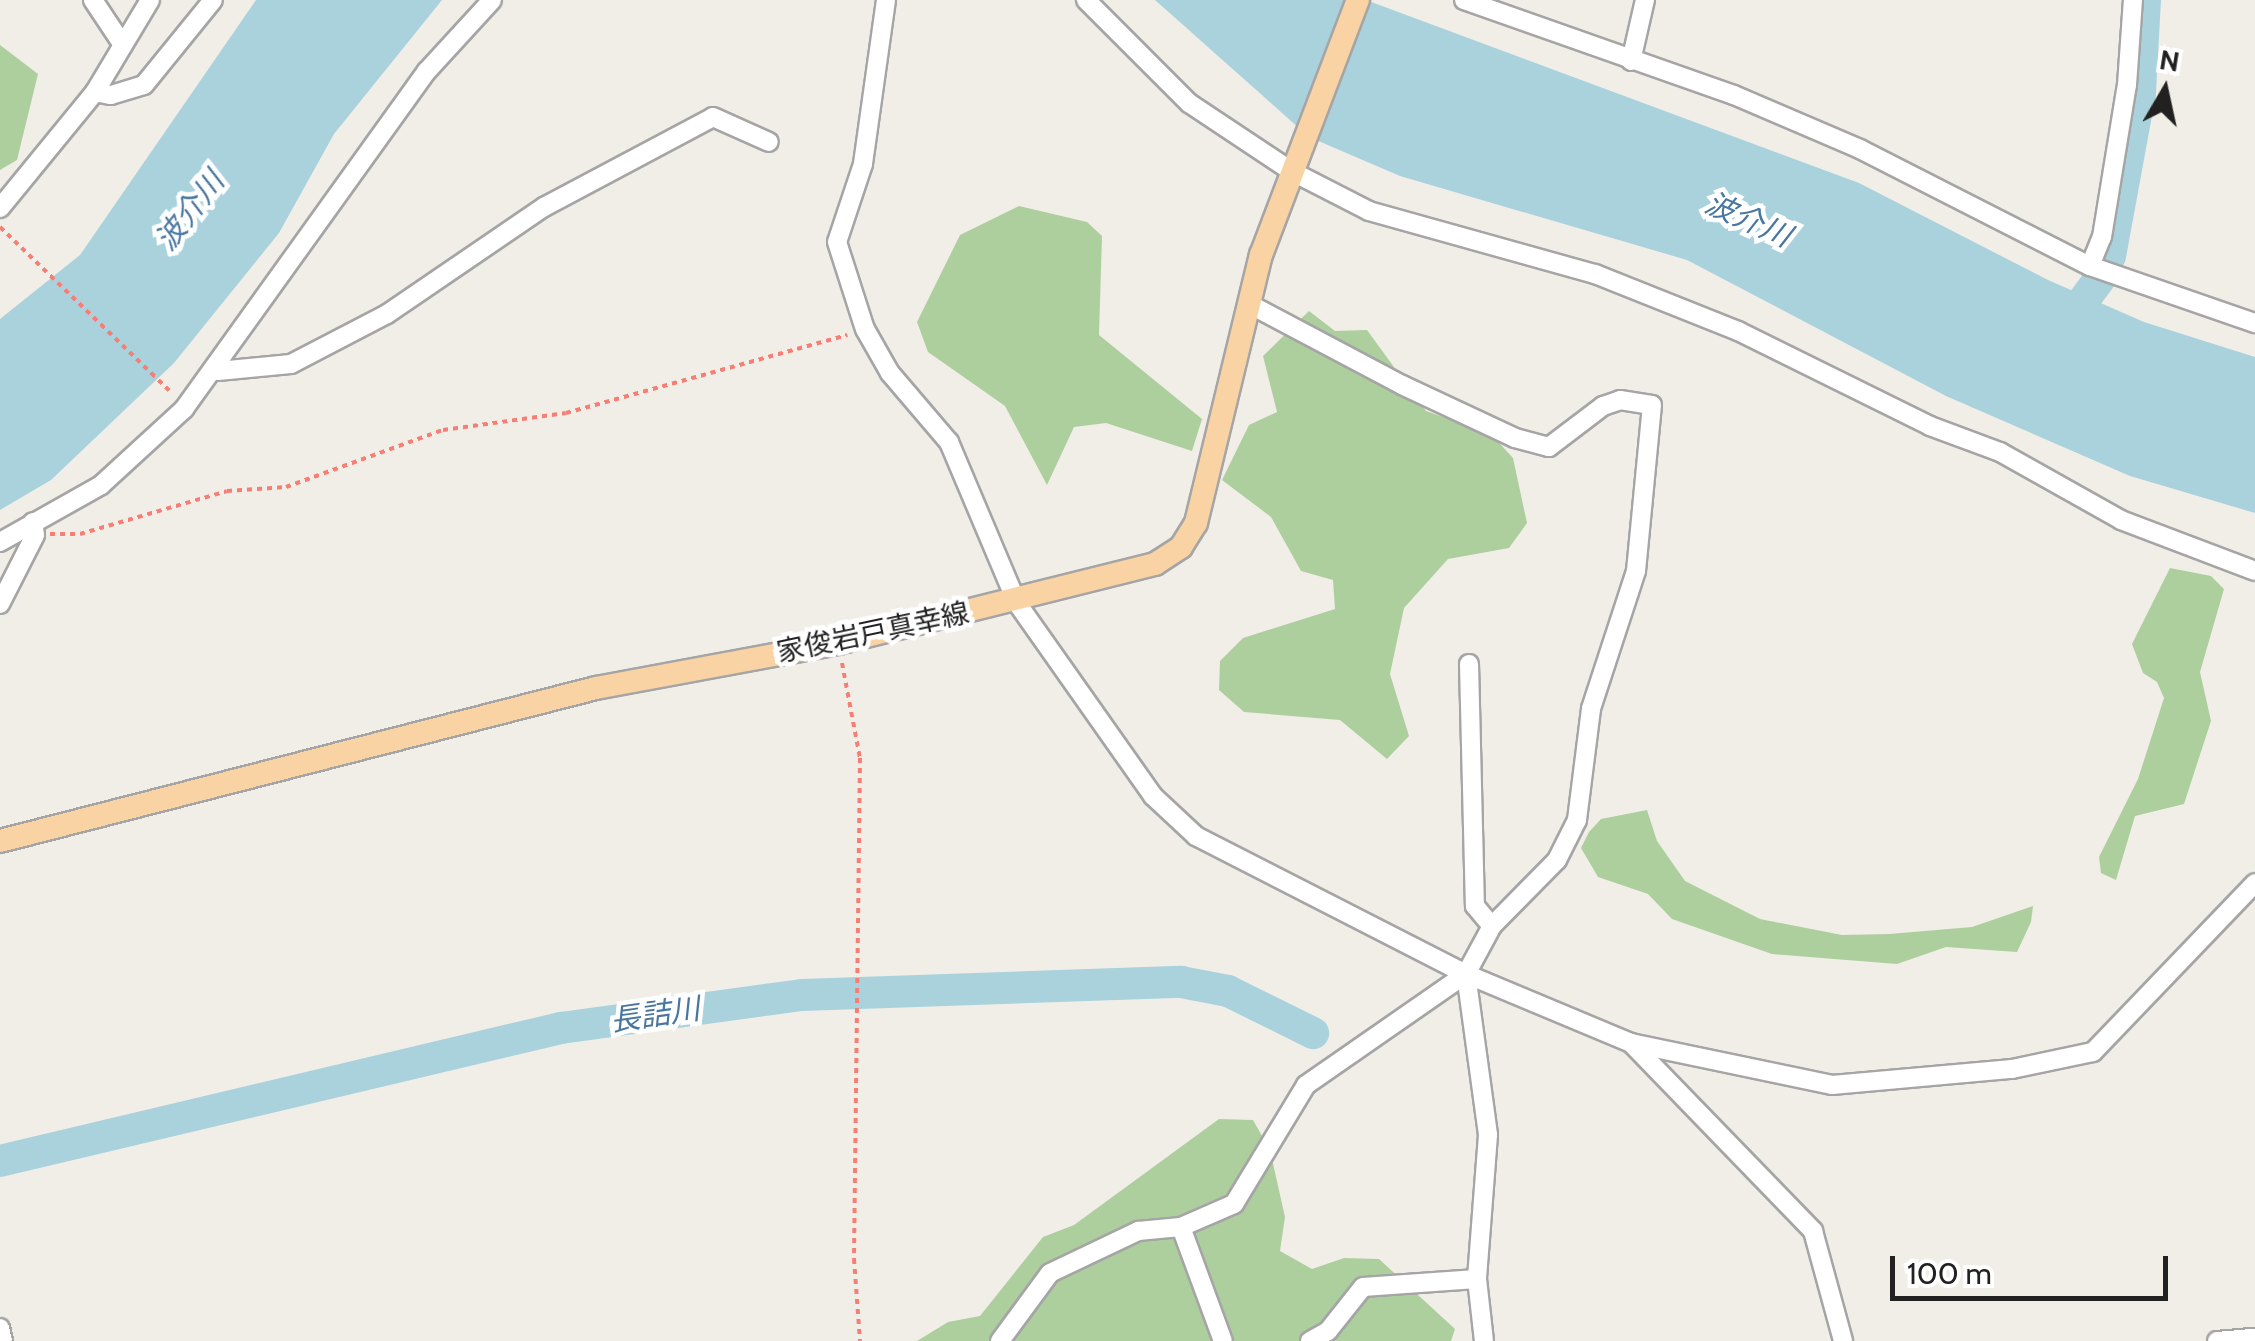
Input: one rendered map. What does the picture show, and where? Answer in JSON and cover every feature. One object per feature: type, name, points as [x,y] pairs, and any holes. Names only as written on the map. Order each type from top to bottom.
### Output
[{"type":"main road","name":"家俊岩戸真幸線","points":[[0,842],[596,688],[838,643],[1017,602],[1155,564],[1181,547],[1196,523],[1249,304],[1358,0]]},
{"type":"street","points":[[94,0],[124,46]]},
{"type":"street","points":[[0,208],[94,92],[150,0]]},
{"type":"street","points":[[94,92],[111,95],[144,84],[213,0]]},
{"type":"street","points":[[0,542],[34,528],[101,485],[186,407],[218,370],[427,71],[492,0]]},
{"type":"street","points":[[886,0],[863,164],[837,242],[865,330],[890,373],[949,442],[1017,602],[1153,796],[1196,836],[1466,974],[1631,1043],[1832,1085],[2069,1061],[2093,1052],[2255,883]]},
{"type":"street","points":[[1086,0],[1190,103],[1369,212],[1595,274],[1738,330],[1930,426],[2000,452],[2121,520],[2255,570]]},
{"type":"street","points":[[1464,0],[1860,150],[2090,266],[2255,323]]},
{"type":"street","points":[[1630,61],[1646,0]]},
{"type":"street","points":[[2090,266],[2102,237],[2127,85],[2134,0]]},
{"type":"street","points":[[218,370],[290,364],[307,356],[387,314],[544,207],[713,117],[769,142]]},
{"type":"street","points":[[1000,1341],[1050,1273],[1138,1231],[1181,1227],[1234,1204],[1306,1084],[1466,974],[1492,926],[1558,860],[1577,820],[1591,709],[1636,571],[1652,405],[1620,400],[1603,406],[1549,447],[1418,392],[1249,304]]},
{"type":"street","points":[[0,604],[34,528]]},
{"type":"street","points":[[1469,664],[1475,906],[1492,926]]},
{"type":"street","points":[[1466,974],[1488,1135],[1477,1278],[1484,1341]]},
{"type":"street","points":[[1631,1043],[1812,1232],[1843,1341]]},
{"type":"street","points":[[1181,1227],[1224,1341]]},
{"type":"street","points":[[1310,1341],[1328,1331],[1363,1287],[1477,1278]]},
{"type":"street","points":[[0,1328],[3,1341]]},
{"type":"street","points":[[2217,1341],[2255,1338]]},
{"type":"path","points":[[0,227],[186,407]]},
{"type":"path","points":[[34,528],[80,534],[227,492],[286,487],[444,430],[566,413],[865,330]]},
{"type":"path","points":[[838,643],[860,758],[854,1260],[860,1341]]},
{"type":"green space","points":[[0,45],[38,74],[17,160],[0,170]]},
{"type":"green space","points":[[1019,206],[1087,222],[1102,236],[1099,335],[1202,419],[1192,451],[1106,423],[1074,427],[1047,485],[1005,406],[928,352],[917,322],[960,235]]},
{"type":"green space","points":[[1309,311],[1335,331],[1367,330],[1426,411],[1491,434],[1513,458],[1527,523],[1509,548],[1448,559],[1404,608],[1390,674],[1409,736],[1387,759],[1340,720],[1244,712],[1219,690],[1220,661],[1243,638],[1335,609],[1333,580],[1301,571],[1271,517],[1222,480],[1249,425],[1277,412],[1263,356]]},
{"type":"green space","points":[[2170,568],[2211,576],[2224,589],[2200,672],[2211,721],[2184,804],[2135,816],[2116,880],[2101,873],[2099,857],[2138,779],[2164,698],[2157,682],[2143,673],[2132,644]]},
{"type":"green space","points":[[1647,810],[1657,841],[1685,881],[1760,919],[1842,935],[1889,934],[1972,927],[2033,906],[2031,922],[2017,952],[1946,947],[1897,964],[1772,954],[1672,919],[1648,894],[1598,877],[1581,848],[1589,832],[1601,819]]},
{"type":"green space","points":[[1219,1119],[1253,1120],[1270,1150],[1285,1217],[1280,1251],[1312,1269],[1344,1258],[1379,1259],[1455,1329],[1451,1341],[917,1341],[948,1322],[980,1316],[1043,1237],[1074,1225]]},
{"type":"water","name":"波介川","points":[[256,0],[442,0],[334,134],[279,233],[174,363],[51,480],[0,510],[0,319],[80,255]]},
{"type":"water","name":"波介川","points":[[1155,0],[1366,0],[1859,183],[2048,280],[2144,322],[2255,357],[2255,513],[2130,476],[1946,396],[1687,260],[1400,176],[1309,137]]},
{"type":"waterway","points":[[2110,256],[2140,92],[2145,0]]},
{"type":"waterway","points":[[2062,330],[2101,277]]},
{"type":"waterway","name":"長詰川","points":[[0,1161],[561,1028],[802,995],[1181,982],[1228,991],[1313,1033]]}]
